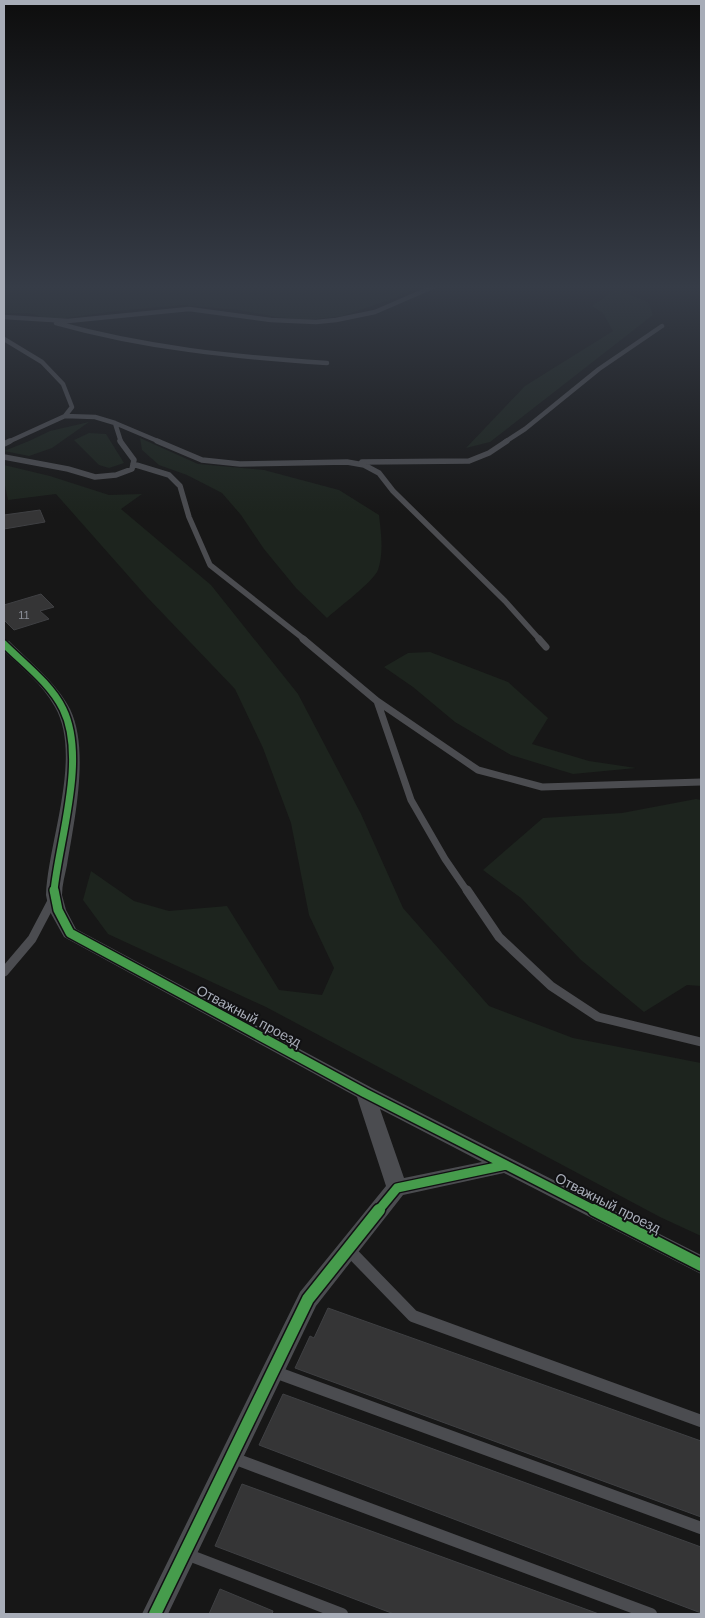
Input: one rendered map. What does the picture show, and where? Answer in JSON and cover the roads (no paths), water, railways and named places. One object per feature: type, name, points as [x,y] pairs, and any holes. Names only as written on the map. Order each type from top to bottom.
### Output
[{"type":"street","name":"Отважный проезд","points":[[4,644],[40,680],[64,709],[70,724],[70,789],[54,895],[59,915],[70,933],[365,1093],[701,1265]]},
{"type":"street","points":[[365,1093],[397,1188]]},
{"type":"street","points":[[154,1614],[308,1299],[397,1188],[506,1165]]},
{"type":"lane","points":[[41,362],[63,384],[72,407],[65,416]]},
{"type":"lane","points":[[301,362],[327,363]]},
{"type":"lane","points":[[4,444],[65,416],[95,417],[115,423],[202,460],[240,464],[468,461],[489,453],[525,429],[611,362]]},
{"type":"lane","points":[[4,458],[68,469],[95,477],[116,474],[132,469],[134,460],[120,441],[115,423]]},
{"type":"lane","points":[[347,462],[365,465],[382,472],[393,492],[505,601],[546,647]]},
{"type":"lane","points":[[133,464],[169,475],[180,486],[189,517],[210,565],[319,651],[376,701],[478,770],[542,787],[701,782]]},
{"type":"lane","points":[[376,701],[411,800],[445,859],[499,937],[550,986],[598,1017],[701,1042]]},
{"type":"lane","points":[[4,972],[26,950],[44,922],[54,895]]},
{"type":"lane","points":[[348,1249],[413,1316],[701,1421]]},
{"type":"lane","points":[[273,1372],[701,1528]]},
{"type":"lane","points":[[232,1457],[651,1614]]},
{"type":"lane","points":[[184,1554],[342,1614]]}]
